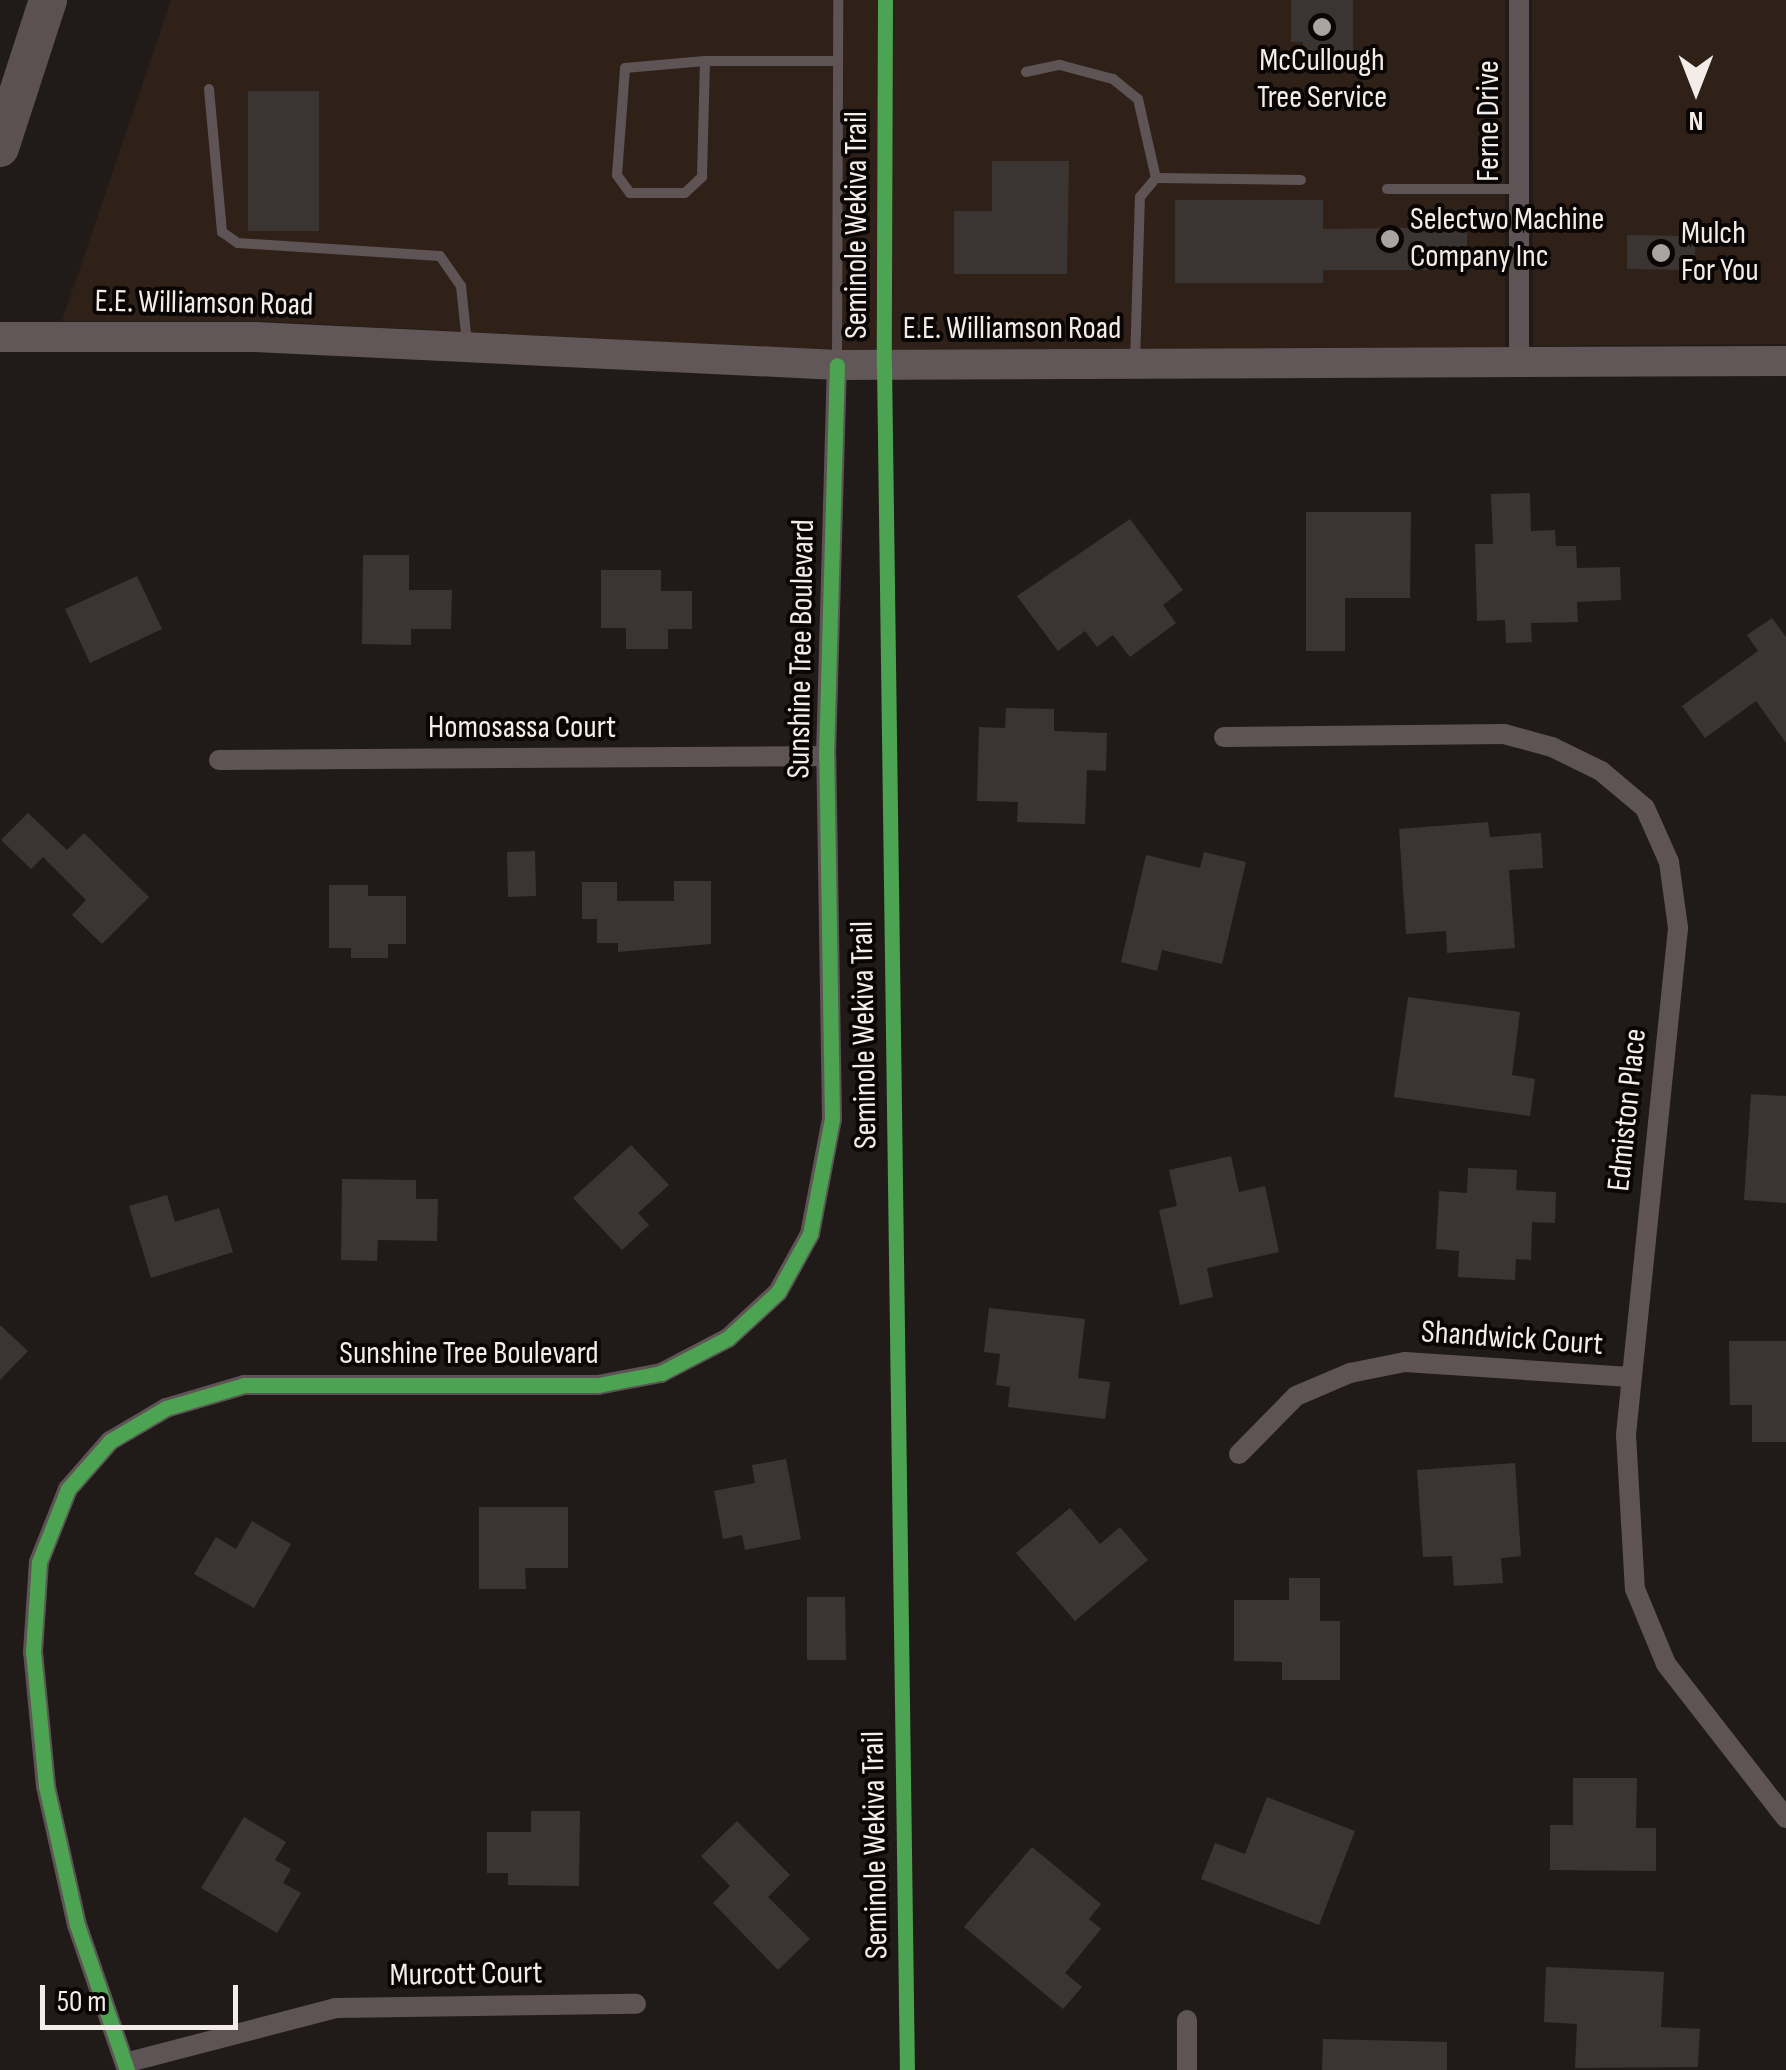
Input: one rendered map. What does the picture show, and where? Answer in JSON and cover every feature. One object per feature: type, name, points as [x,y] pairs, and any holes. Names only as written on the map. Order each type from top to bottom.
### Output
[{"type":"highway","points":[[0,148],[48,0]]},
{"type":"street","name":"Ferne Drive","points":[[1519,0],[1519,362]]},
{"type":"street","name":"E.E. Williamson Road","points":[[0,337],[255,337],[837,365],[1786,361]]},
{"type":"street","name":"Sunshine Tree Boulevard","points":[[126,2067],[77,1925],[46,1786],[33,1652],[36,1598],[39,1562],[68,1489],[124,1432],[166,1408],[244,1385],[598,1385],[661,1373],[711,1347],[778,1292],[810,1234],[832,1119],[826,756],[837,365]]},
{"type":"street","name":"Edmiston Place","points":[[1224,738],[1504,734],[1552,746],[1602,771],[1645,808],[1669,862],[1678,928],[1630,1376],[1627,1528],[1635,1589],[1666,1664],[1770,1789],[1786,1818]]},
{"type":"street","name":"Homosassa Court","points":[[219,760],[826,756]]},
{"type":"street","name":"Shandwick Court","points":[[1238,1454],[1296,1396],[1387,1365],[1630,1376]]},
{"type":"street","name":"Murcott Court","points":[[126,2067],[336,2008],[636,2004]]},
{"type":"street","points":[[1186,2070],[1187,2020]]},
{"type":"lane","points":[[837,365],[838,0]]},
{"type":"lane","points":[[705,61],[702,177],[685,192],[630,192],[617,176],[625,68],[705,61],[838,61]]},
{"type":"lane","points":[[1026,72],[1060,65],[1112,79],[1138,98],[1156,178]]},
{"type":"lane","points":[[210,88],[222,232],[238,244],[440,256],[461,286],[468,349]]},
{"type":"lane","points":[[1156,178],[1301,180]]},
{"type":"lane","points":[[1134,364],[1140,197],[1156,178]]},
{"type":"lane","points":[[1387,188],[1519,190]]},
{"type":"shaded area","points":[[171,0],[1505,0],[1505,347],[821,350],[255,321],[62,321]]},
{"type":"shaded area","points":[[1532,0],[1786,0],[1786,344],[1533,346]]},
{"type":"building","points":[[1291,0],[1353,0],[1353,59],[1303,59],[1303,42],[1291,42]]},
{"type":"building","points":[[248,91],[319,91],[319,231],[248,231]]},
{"type":"building","points":[[992,161],[1069,161],[1067,274],[954,274],[954,211],[992,211]]},
{"type":"building","points":[[1175,200],[1323,200],[1323,229],[1467,227],[1467,250],[1430,250],[1429,270],[1323,270],[1323,283],[1175,283]]},
{"type":"building","name":"Mulch For You","points":[[1627,235],[1695,236],[1695,270],[1627,269]]},
{"type":"building","points":[[1530,493],[1531,531],[1555,530],[1556,546],[1576,546],[1577,568],[1620,567],[1621,600],[1577,602],[1578,622],[1531,623],[1532,642],[1506,643],[1505,620],[1477,621],[1475,544],[1493,544],[1491,494]]},
{"type":"building","points":[[1306,512],[1411,512],[1410,598],[1345,598],[1345,651],[1306,651]]},
{"type":"building","points":[[1130,519],[1183,590],[1163,605],[1176,623],[1130,657],[1113,635],[1097,647],[1085,631],[1058,651],[1017,596]]},
{"type":"building","points":[[363,555],[409,555],[409,590],[452,590],[451,629],[411,629],[411,645],[362,644]]},
{"type":"building","points":[[601,570],[661,570],[661,591],[692,591],[692,629],[668,629],[668,649],[626,649],[626,628],[601,628]]},
{"type":"building","points":[[137,576],[162,629],[90,663],[65,609]]},
{"type":"building","points":[[1772,618],[1786,637],[1786,743],[1756,701],[1705,738],[1682,706],[1758,651],[1747,635]]},
{"type":"building","points":[[1006,708],[1054,709],[1054,731],[1107,733],[1106,771],[1087,770],[1085,824],[1017,822],[1018,802],[977,801],[979,727],[1005,728]]},
{"type":"building","points":[[28,813],[67,850],[84,833],[149,897],[102,944],[72,915],[86,900],[43,857],[31,869],[1,840]]},
{"type":"building","points":[[1488,822],[1490,837],[1541,833],[1543,868],[1509,870],[1515,948],[1447,953],[1446,931],[1406,934],[1399,829]]},
{"type":"building","points":[[535,851],[536,896],[508,897],[507,852]]},
{"type":"building","points":[[1204,852],[1246,862],[1222,964],[1162,950],[1157,971],[1121,962],[1146,855],[1200,868]]},
{"type":"building","points":[[674,881],[711,881],[711,944],[618,952],[618,943],[597,943],[597,919],[582,919],[582,882],[617,882],[617,901],[674,901]]},
{"type":"building","points":[[329,885],[368,885],[368,896],[406,896],[406,944],[388,944],[388,958],[351,958],[351,948],[329,948]]},
{"type":"building","points":[[1408,997],[1520,1012],[1512,1075],[1535,1079],[1530,1116],[1394,1097]]},
{"type":"building","points":[[1751,1094],[1786,1096],[1786,1203],[1744,1200]]},
{"type":"building","points":[[631,1145],[669,1185],[638,1213],[649,1225],[622,1250],[573,1198]]},
{"type":"building","points":[[1231,1156],[1239,1192],[1265,1186],[1279,1252],[1207,1268],[1213,1297],[1180,1305],[1159,1210],[1177,1206],[1169,1170]]},
{"type":"building","points":[[1468,1168],[1517,1170],[1516,1190],[1556,1192],[1555,1223],[1532,1222],[1531,1260],[1516,1259],[1515,1280],[1458,1277],[1459,1251],[1436,1249],[1439,1191],[1467,1193]]},
{"type":"building","points":[[342,1179],[416,1180],[416,1199],[438,1199],[437,1241],[378,1240],[377,1261],[341,1260]]},
{"type":"building","points":[[167,1195],[175,1222],[219,1208],[233,1252],[151,1278],[129,1206]]},
{"type":"building","points":[[989,1308],[1085,1319],[1078,1378],[1110,1382],[1105,1419],[1008,1407],[1010,1387],[996,1385],[1000,1354],[984,1352]]},
{"type":"building","points":[[0,1325],[28,1351],[0,1380]]},
{"type":"building","points":[[1729,1341],[1786,1341],[1786,1442],[1752,1442],[1752,1405],[1730,1405]]},
{"type":"building","points":[[786,1459],[801,1539],[745,1550],[742,1535],[723,1539],[714,1491],[755,1483],[752,1465]]},
{"type":"building","points":[[1515,1463],[1521,1556],[1501,1558],[1503,1583],[1454,1586],[1452,1556],[1423,1557],[1417,1470]]},
{"type":"building","points":[[479,1507],[568,1507],[568,1568],[525,1568],[526,1589],[479,1589]]},
{"type":"building","points":[[1070,1508],[1100,1544],[1120,1527],[1148,1560],[1075,1621],[1016,1553]]},
{"type":"building","points":[[252,1521],[291,1544],[254,1608],[194,1574],[216,1537],[236,1549]]},
{"type":"building","points":[[1289,1578],[1320,1578],[1320,1621],[1340,1621],[1340,1680],[1282,1680],[1282,1662],[1234,1661],[1234,1600],[1289,1600]]},
{"type":"building","points":[[807,1597],[845,1597],[846,1660],[807,1660]]},
{"type":"building","points":[[1573,1778],[1637,1778],[1636,1828],[1656,1828],[1656,1871],[1550,1870],[1550,1825],[1573,1825]]},
{"type":"building","points":[[1267,1797],[1355,1831],[1319,1925],[1201,1879],[1215,1843],[1245,1854]]},
{"type":"building","points":[[531,1811],[580,1811],[579,1886],[508,1885],[508,1873],[487,1873],[487,1832],[531,1832]]},
{"type":"building","points":[[244,1817],[286,1842],[275,1860],[291,1869],[283,1883],[301,1893],[277,1933],[201,1888]]},
{"type":"building","points":[[737,1821],[790,1875],[768,1897],[810,1939],[778,1970],[713,1903],[730,1886],[701,1856]]},
{"type":"building","points":[[1032,1847],[1101,1904],[1089,1919],[1101,1929],[1065,1973],[1082,1987],[1063,2009],[964,1927]]},
{"type":"building","points":[[1546,1967],[1664,1972],[1661,2027],[1700,2029],[1698,2067],[1575,2068],[1577,2024],[1544,2022]]},
{"type":"building","points":[[1323,2039],[1447,2042],[1447,2070],[1322,2070]]},
{"type":"cycle path","name":"Seminole Wekiva Trail","points":[[885,0],[884,364],[907,2070]]},
{"type":"cycle path","name":"Seminole Wekiva Trail","points":[[127,2070],[77,1925],[46,1786],[33,1652],[39,1562],[68,1489],[110,1441],[166,1408],[244,1385],[598,1385],[661,1373],[728,1338],[778,1292],[810,1234],[832,1119],[826,756],[837,365]]},
{"type":"place","name":"McCullough Tree Service","points":[[1322,27]]},
{"type":"place","name":"Selectwo Machine Company Inc","points":[[1390,239]]},
{"type":"place","name":"Mulch For You","points":[[1661,253]]}]
